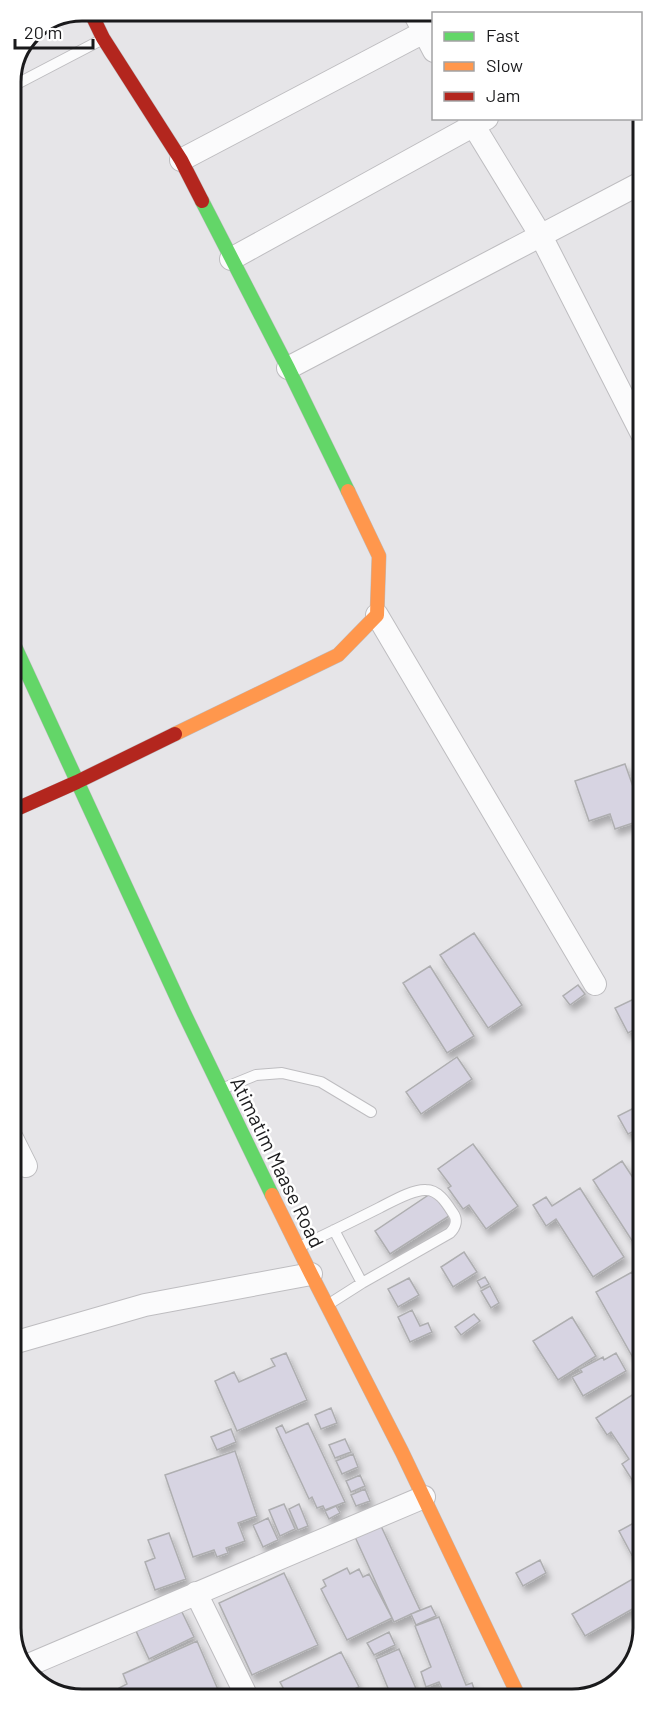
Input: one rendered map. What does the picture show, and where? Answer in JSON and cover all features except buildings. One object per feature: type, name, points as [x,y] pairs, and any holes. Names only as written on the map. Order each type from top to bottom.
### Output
[{"type":"main road","points":[[21,807],[338,656],[377,615],[379,556],[288,368],[181,160],[96,21]]},
{"type":"main road","name":"Atimatim Maase Road","points":[[21,658],[221,1089],[310,1274],[424,1497],[515,1689]]},
{"type":"street","points":[[181,160],[429,41],[418,21]]},
{"type":"street","points":[[231,259],[476,121],[541,236],[633,416]]},
{"type":"street","points":[[288,368],[633,187]]},
{"type":"street","points":[[377,615],[595,984]]},
{"type":"street","points":[[21,1156],[26,1166]]},
{"type":"street","points":[[21,1341],[145,1305],[310,1274]]},
{"type":"street","points":[[33,1663],[424,1497]]},
{"type":"street","points":[[196,1593],[243,1689]]},
{"type":"lane","points":[[21,82],[104,38]]},
{"type":"lane","points":[[221,1089],[256,1075],[282,1073],[321,1082],[371,1112]]},
{"type":"lane","points":[[298,1248],[420,1191],[435,1192],[455,1216],[455,1226],[450,1233],[326,1305]]},
{"type":"lane","points":[[334,1230],[362,1283]]},
{"type":"traffic: fast","points":[[202,201],[348,491]]},
{"type":"traffic: fast","points":[[21,660],[184,1013],[272,1195]]},
{"type":"traffic: slow","points":[[175,734],[338,655],[377,615],[379,556],[348,491]]},
{"type":"traffic: slow","points":[[272,1195],[402,1452],[515,1689]]},
{"type":"traffic: jam","points":[[95,21],[103,38],[181,160],[202,201]]},
{"type":"traffic: jam","points":[[21,807],[175,734]]}]
